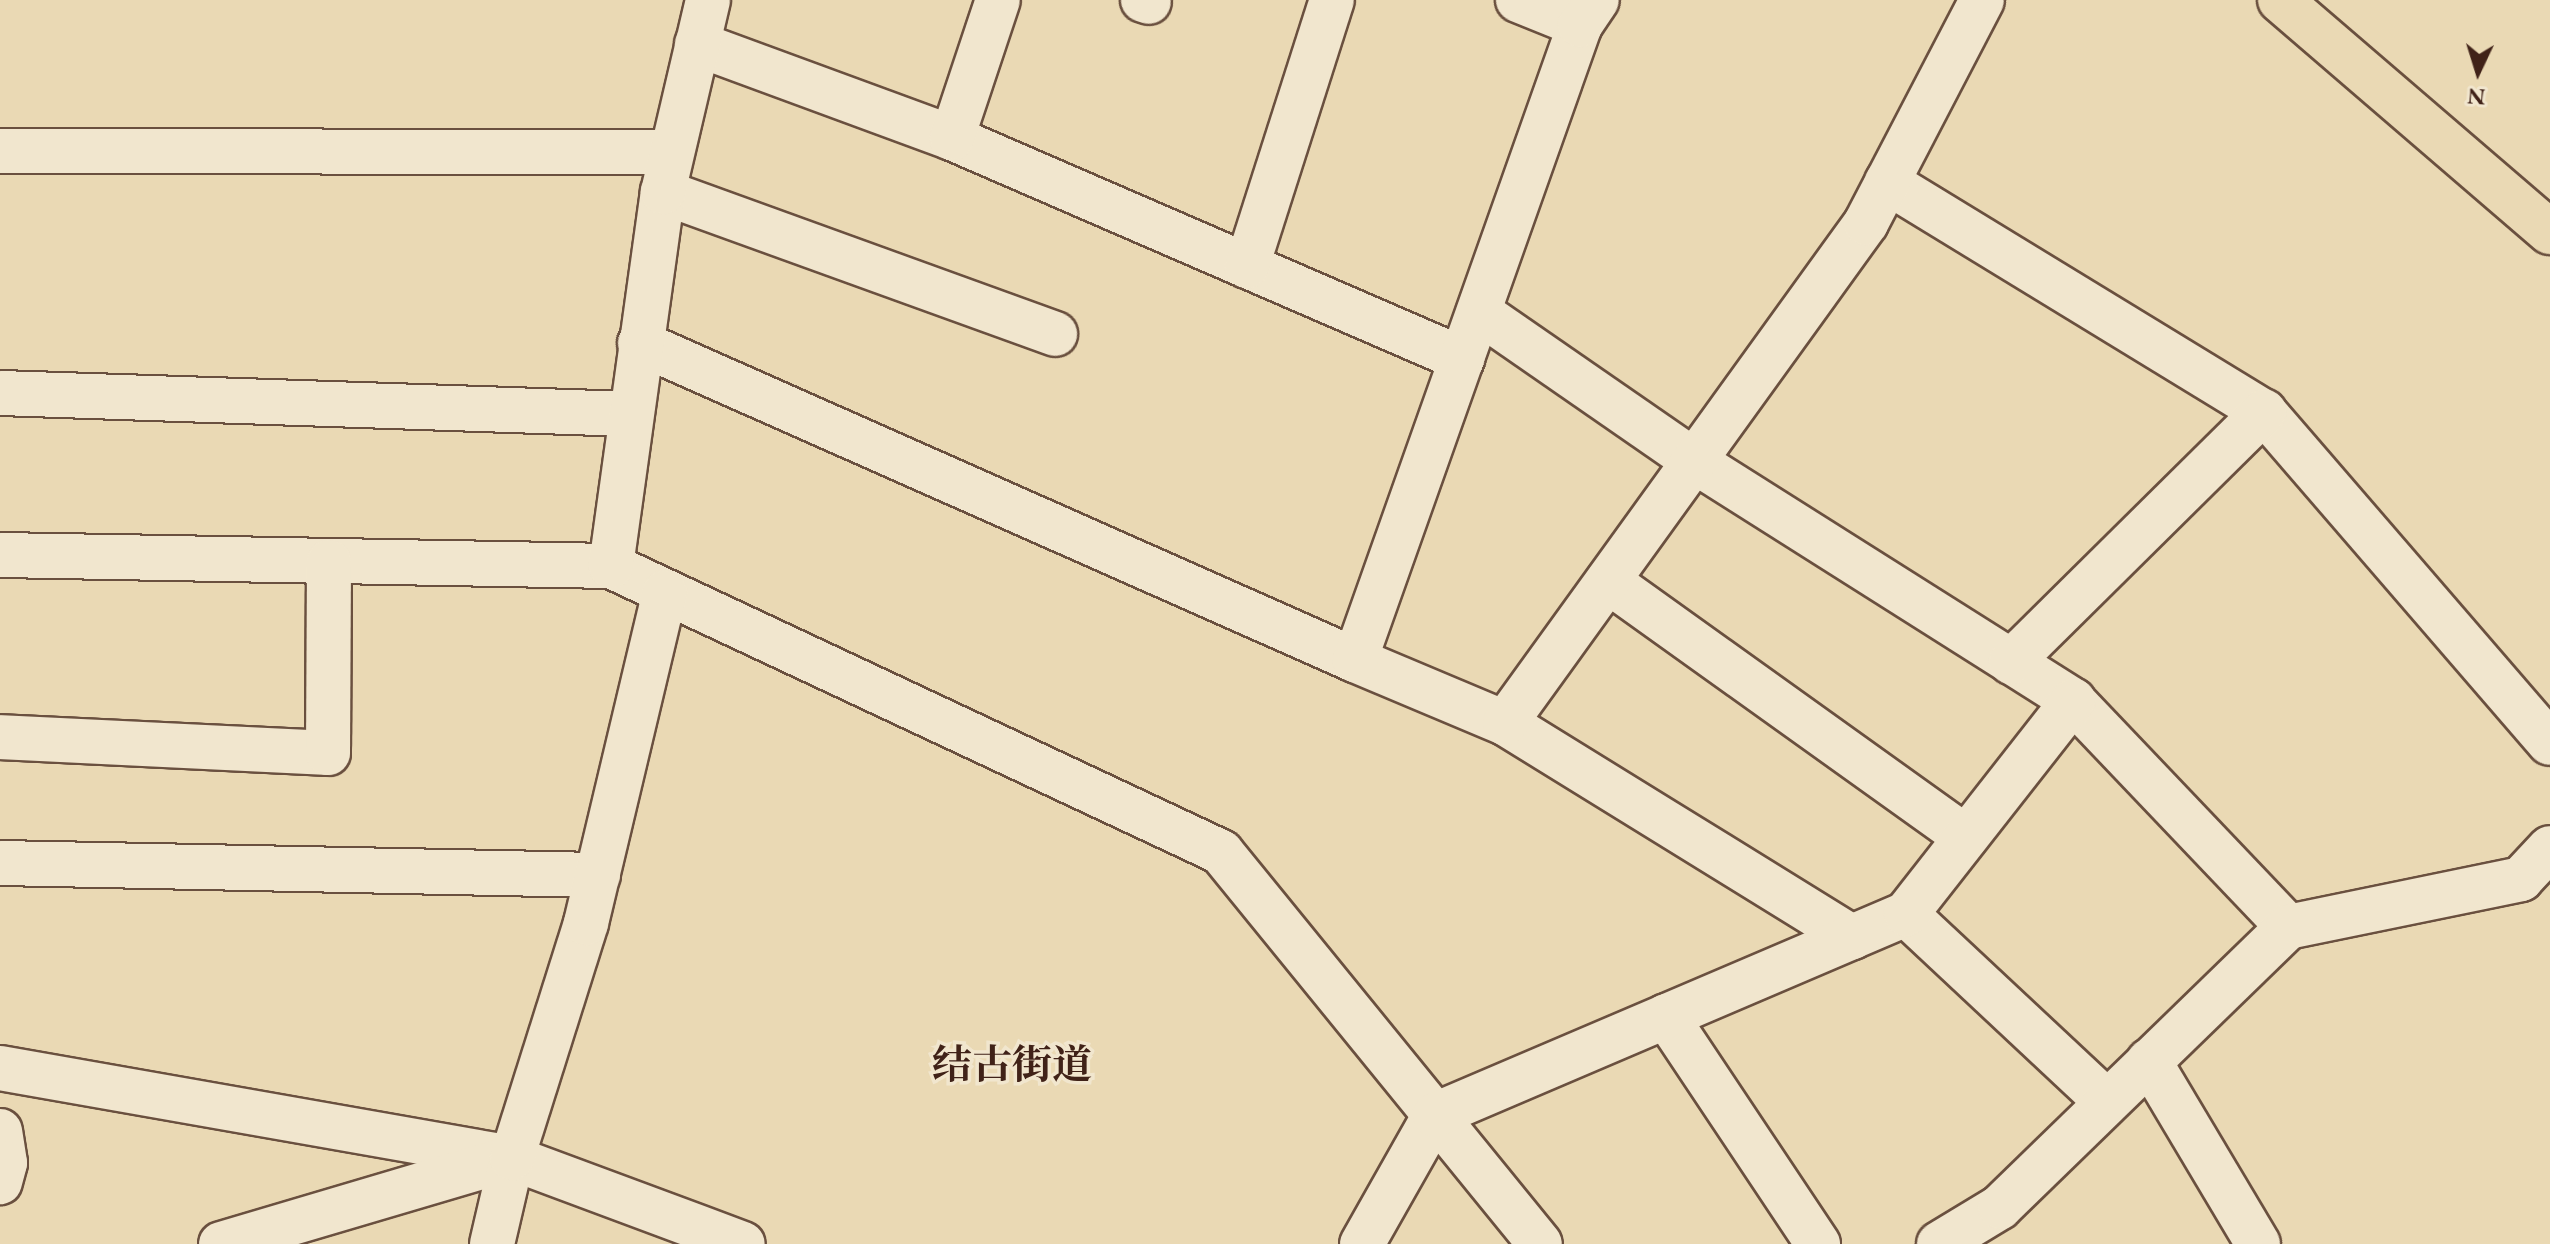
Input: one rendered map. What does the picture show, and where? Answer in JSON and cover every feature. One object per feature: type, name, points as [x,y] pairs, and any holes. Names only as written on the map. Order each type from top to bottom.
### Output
[{"type":"highway","points":[[2280,0],[2550,232]]},
{"type":"street","points":[[611,566],[640,343],[667,172],[708,0]]},
{"type":"street","points":[[952,138],[998,0]]},
{"type":"street","points":[[1247,266],[1332,0]]},
{"type":"street","points":[[1355,660],[1589,13],[1518,0]]},
{"type":"street","points":[[1505,723],[1866,223],[1982,0]]},
{"type":"street","points":[[697,44],[952,138],[1462,359]]},
{"type":"street","points":[[0,151],[667,172],[1055,334]]},
{"type":"street","points":[[1887,182],[2264,412],[2550,743]]},
{"type":"street","points":[[1479,312],[1694,461],[2073,701],[2288,927]]},
{"type":"street","points":[[640,343],[1355,660],[1505,723],[1852,937]]},
{"type":"street","points":[[0,393],[630,414]]},
{"type":"street","points":[[2011,662],[2264,412]]},
{"type":"street","points":[[0,555],[611,566],[1221,852],[1540,1244]]},
{"type":"street","points":[[0,737],[328,753],[329,562]]},
{"type":"street","points":[[1608,581],[1966,837]]},
{"type":"street","points":[[492,1244],[512,1158],[598,875],[665,592]]},
{"type":"street","points":[[1362,1244],[1435,1115],[1906,914],[2073,701]]},
{"type":"street","points":[[1939,1244],[2000,1207],[2288,927],[2521,879],[2550,848]]},
{"type":"street","points":[[0,863],[598,875]]},
{"type":"street","points":[[1906,914],[2107,1102]]},
{"type":"street","points":[[1666,1016],[1818,1244]]},
{"type":"street","points":[[2149,1061],[2258,1244]]},
{"type":"street","points":[[0,1068],[512,1158],[743,1244]]},
{"type":"street","points":[[0,1131],[5,1163],[0,1182]]},
{"type":"street","points":[[221,1244],[512,1158]]},
{"type":"district","name":"结古街道","points":[[1012,1064]]}]
